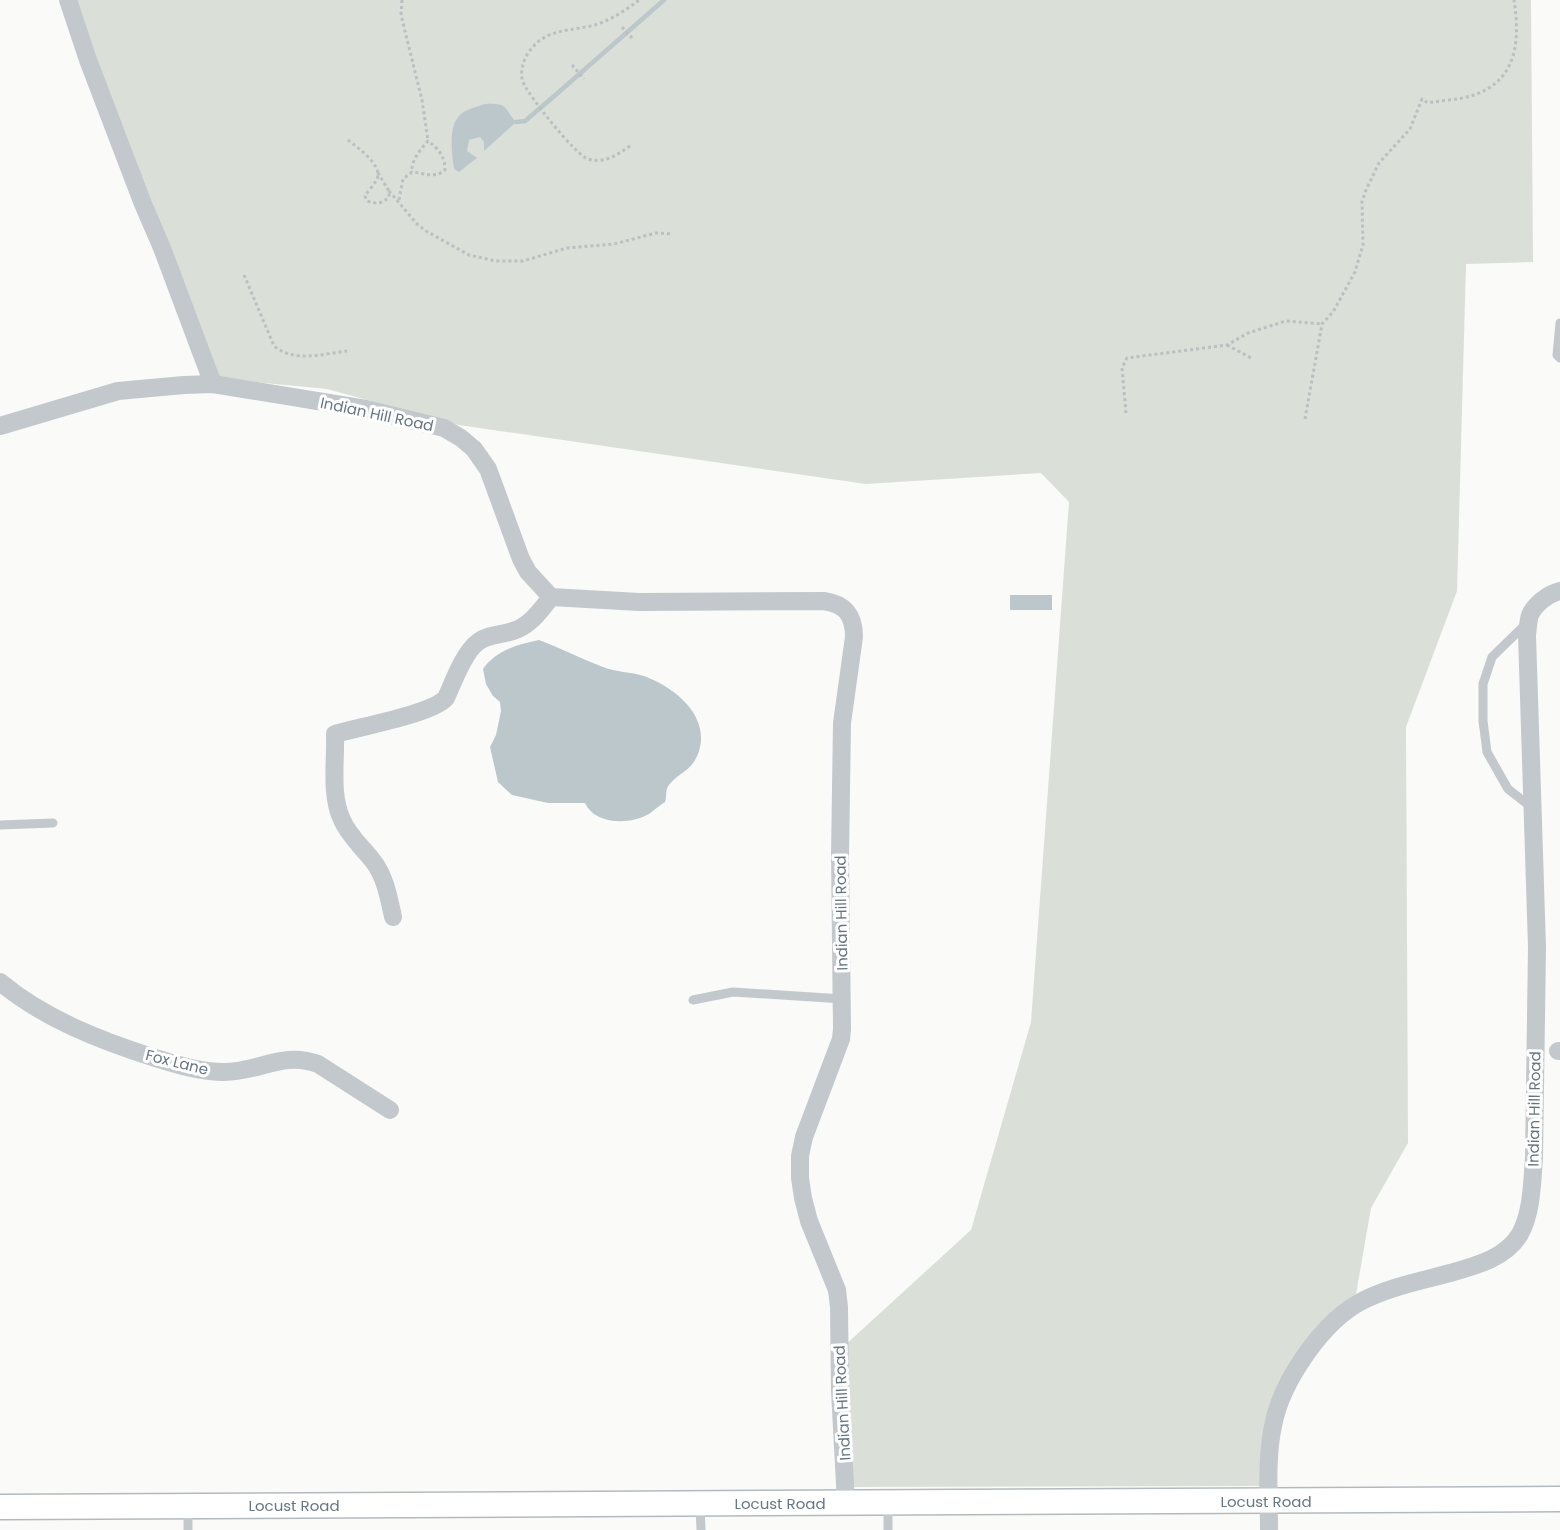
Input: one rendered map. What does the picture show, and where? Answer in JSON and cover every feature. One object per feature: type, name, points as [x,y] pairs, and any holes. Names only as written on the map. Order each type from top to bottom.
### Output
[{"type":"street","points":[[68,0],[92,71],[213,384]]},
{"type":"street","name":"Indian Hill Road","points":[[0,426],[118,392],[184,385],[213,384],[366,409],[444,428],[461,438],[474,450],[488,469],[520,559],[528,572],[551,597],[639,602],[824,601],[836,603],[846,609],[854,625],[854,637],[842,723],[840,856],[843,999],[841,1039],[804,1137],[800,1178],[808,1221],[837,1290],[846,1503]]},
{"type":"street","points":[[1529,620],[1541,601],[1560,591]]},
{"type":"street","points":[[393,916],[390,899],[378,869],[342,820],[337,801],[334,771],[335,734],[426,710],[441,703],[446,699],[470,650],[477,642],[486,637],[515,631],[525,625],[536,616],[551,597]]},
{"type":"street","name":"Indian Hill Road","points":[[1269,1530],[1268,1486],[1273,1426],[1280,1401],[1306,1352],[1323,1332],[1361,1301],[1474,1266],[1494,1257],[1519,1235],[1523,1226],[1532,1191],[1534,1158],[1537,947],[1527,635],[1529,620]]},
{"type":"street","name":"Fox Lane","points":[[0,982],[59,1020],[134,1051],[196,1069],[223,1072],[244,1071],[292,1058],[306,1060],[318,1064],[390,1110]]},
{"type":"street","name":"Locust Road","points":[[0,1506],[1560,1499]]},
{"type":"lane","points":[[1560,323],[1557,355],[1560,358]]},
{"type":"lane","points":[[1529,620],[1491,657],[1483,684],[1483,721],[1487,752],[1508,789],[1533,808]]},
{"type":"lane","points":[[0,825],[53,823]]},
{"type":"lane","points":[[693,1000],[734,992],[843,999]]},
{"type":"lane","points":[[888,1502],[888,1530]]},
{"type":"lane","points":[[700,1503],[701,1530]]},
{"type":"lane","points":[[188,1506],[188,1530]]},
{"type":"path","points":[[399,200],[403,179],[412,172],[431,176],[445,170],[445,161],[441,154],[428,141],[422,100],[401,15],[402,0]]},
{"type":"path","points":[[630,146],[616,156],[601,161],[585,159],[534,101],[523,81],[521,70],[532,48],[553,33],[607,21],[639,0]]},
{"type":"path","points":[[1305,419],[1322,324],[1333,312],[1356,273],[1363,245],[1362,202],[1372,174],[1387,153],[1410,129],[1422,99],[1428,103],[1477,94],[1497,82],[1504,74],[1517,43],[1518,28],[1514,0]]},
{"type":"path","points":[[622,27],[632,38]]},
{"type":"path","points":[[572,66],[584,79]]},
{"type":"path","points":[[348,140],[368,156],[389,191],[399,200],[412,219],[426,231],[470,255],[496,261],[523,261],[567,248],[614,244],[656,233],[672,234]]},
{"type":"path","points":[[412,172],[415,159],[428,141]]},
{"type":"path","points":[[378,173],[377,179],[365,196],[367,201],[384,202],[389,197],[389,191]]},
{"type":"path","points":[[244,275],[274,346],[283,353],[300,357],[347,351]]},
{"type":"path","points":[[1126,413],[1122,368],[1127,358],[1227,345],[1248,333],[1286,321],[1322,324]]},
{"type":"path","points":[[1227,345],[1251,358]]},
{"type":"shaded area","points":[[75,0],[1531,0],[1533,262],[1466,264],[1457,591],[1406,727],[1408,1143],[1371,1208],[1356,1294],[1313,1332],[1260,1486],[852,1487],[843,1347],[971,1230],[1031,1022],[1069,502],[1041,473],[866,484],[459,425],[327,389],[218,377]]},
{"type":"shaded area","points":[[485,104],[502,105],[516,122],[484,151],[484,142],[480,137],[469,140],[467,151],[477,158],[459,172],[454,169],[453,127],[464,112]]},
{"type":"shaded area","points":[[1010,595],[1052,595],[1052,610],[1010,610]]},
{"type":"shaded area","points":[[539,640],[603,667],[644,676],[655,681],[677,695],[694,714],[701,738],[696,758],[668,787],[665,802],[649,814],[632,820],[614,821],[597,816],[585,803],[548,803],[512,795],[498,782],[490,747],[496,735],[501,711],[500,702],[493,696],[486,684],[483,669],[500,653]]},
{"type":"waterway","points":[[516,122],[525,121],[664,0]]}]
